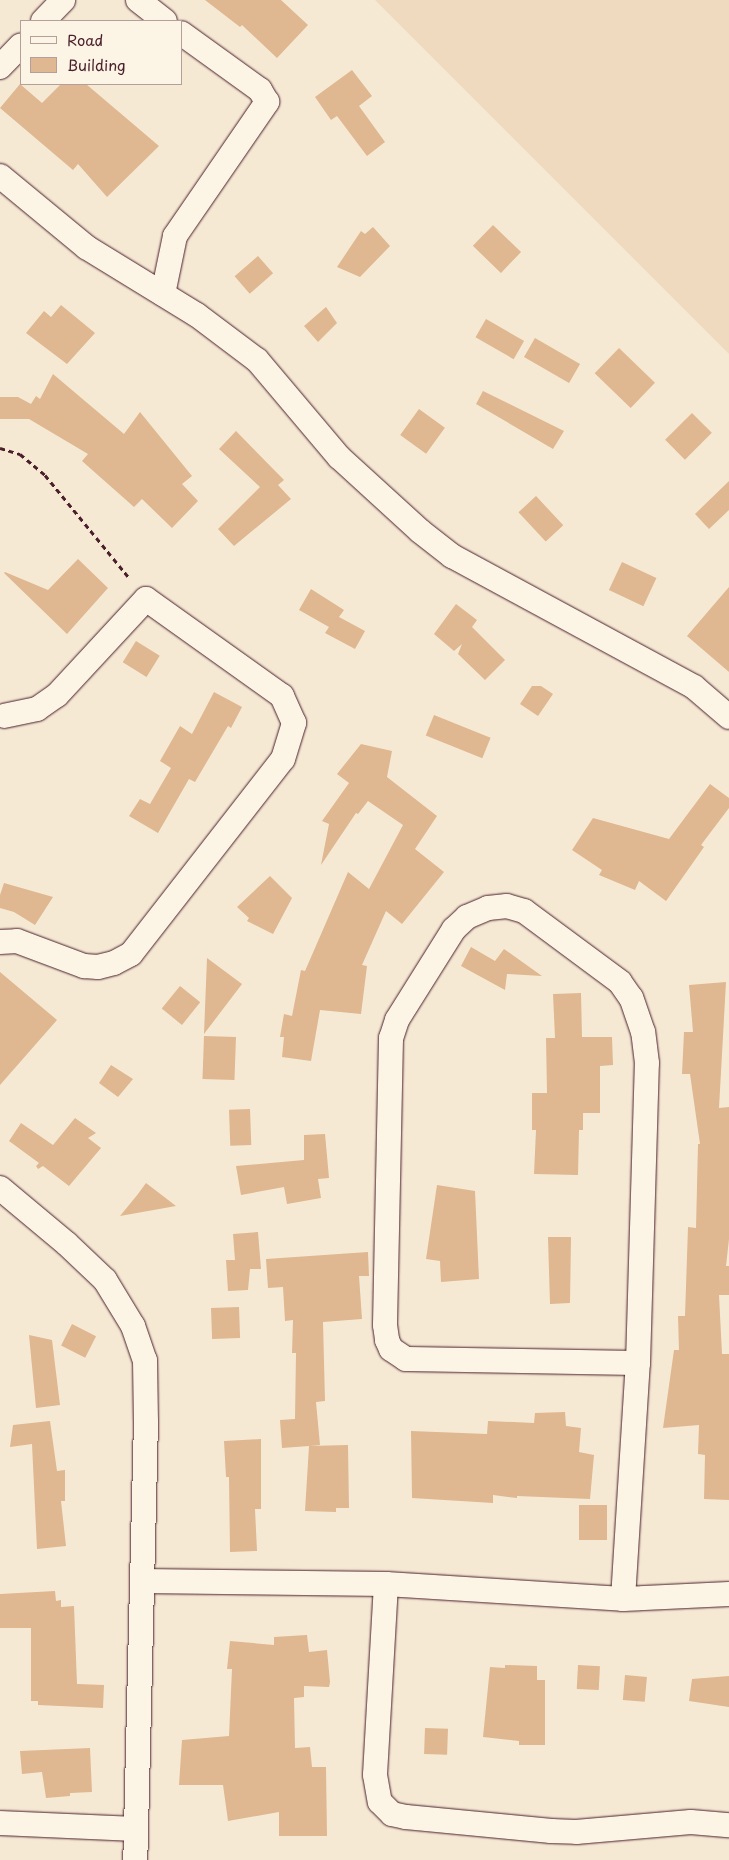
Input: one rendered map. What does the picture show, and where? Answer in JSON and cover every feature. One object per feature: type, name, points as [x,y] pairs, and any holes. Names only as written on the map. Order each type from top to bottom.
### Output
[{"type":"street","points":[[44,20],[63,0]]},
{"type":"street","points":[[138,0],[164,20]]},
{"type":"street","points":[[163,294],[175,236],[267,102],[266,97],[260,90],[182,35]]},
{"type":"street","points":[[0,67],[20,46]]},
{"type":"street","points":[[0,176],[86,247],[197,315],[257,360],[339,457],[420,531],[452,556],[694,687],[729,716]]},
{"type":"street","points":[[0,942],[16,941],[84,966],[98,968],[114,963],[131,954],[283,759],[294,723],[282,696],[146,599],[57,695],[37,709],[5,716]]},
{"type":"street","points":[[623,1599],[638,1363],[647,1063],[639,1016],[631,998],[620,982],[524,911],[507,906],[488,908],[467,918],[454,929],[397,1020],[391,1038],[389,1053],[385,1325],[387,1340],[391,1349],[406,1359],[638,1363]]},
{"type":"street","points":[[0,1188],[68,1244],[105,1280],[133,1326],[145,1360],[146,1421],[135,1860]]},
{"type":"street","points":[[142,1581],[386,1584],[623,1599],[729,1594]]},
{"type":"street","points":[[386,1584],[375,1776],[380,1802],[392,1814],[406,1817],[576,1832],[691,1822],[729,1825]]},
{"type":"street","points":[[0,1823],[135,1829]]},
{"type":"path","points":[[0,448],[20,454],[45,475],[146,599]]},
{"type":"shaded area","points":[[375,0],[729,0],[729,354]]},
{"type":"building","points":[[205,0],[281,0],[308,25],[277,58],[242,25],[240,27]]},
{"type":"building","points":[[352,70],[372,96],[359,106],[385,142],[367,156],[337,116],[331,120],[315,97]]},
{"type":"building","points":[[20,84],[42,103],[60,85],[87,85],[159,146],[107,197],[78,164],[73,170],[0,108]]},
{"type":"building","points":[[493,225],[521,252],[501,273],[473,246]]},
{"type":"building","points":[[373,227],[390,246],[360,277],[337,267],[361,231],[365,234]]},
{"type":"building","points":[[258,256],[273,273],[250,294],[235,276]]},
{"type":"building","points":[[61,305],[95,333],[67,364],[26,333],[44,311],[51,317]]},
{"type":"building","points":[[326,307],[337,323],[318,342],[304,326]]},
{"type":"building","points":[[486,319],[524,341],[514,359],[476,337]]},
{"type":"building","points":[[535,338],[580,364],[569,383],[524,357]]},
{"type":"building","points":[[619,348],[655,383],[631,408],[595,373]]},
{"type":"building","points":[[53,374],[124,434],[140,412],[192,476],[182,484],[198,501],[172,528],[142,499],[134,507],[82,461],[88,454],[29,419],[0,419],[0,397],[18,397],[31,404],[36,396],[40,399]]},
{"type":"building","points":[[483,391],[564,431],[553,449],[476,404]]},
{"type":"building","points":[[419,409],[445,428],[426,454],[400,435]]},
{"type":"building","points":[[692,413],[712,433],[685,460],[665,440]]},
{"type":"building","points":[[236,431],[284,480],[278,485],[291,499],[234,546],[218,529],[260,487],[219,449]]},
{"type":"building","points":[[729,481],[729,510],[709,529],[695,514]]},
{"type":"building","points":[[536,496],[563,525],[546,542],[518,512]]},
{"type":"building","points":[[78,559],[108,588],[67,634],[4,573],[48,590]]},
{"type":"building","points":[[622,562],[656,578],[643,606],[609,590]]},
{"type":"building","points":[[729,587],[729,672],[687,636]]},
{"type":"building","points":[[311,589],[344,610],[339,617],[365,631],[355,649],[325,633],[329,627],[299,610]]},
{"type":"building","points":[[456,604],[477,620],[472,627],[505,660],[485,680],[458,654],[462,644],[454,651],[434,634]]},
{"type":"building","points":[[136,641],[160,656],[146,677],[123,662]]},
{"type":"building","points":[[532,686],[541,686],[553,694],[538,716],[520,704]]},
{"type":"building","points":[[214,692],[242,707],[231,728],[228,726],[195,782],[189,779],[158,833],[129,816],[140,799],[150,804],[171,768],[160,761],[180,726],[192,734]]},
{"type":"building","points":[[434,715],[491,738],[482,758],[426,735]]},
{"type":"building","points":[[361,744],[392,751],[387,777],[437,816],[415,849],[444,872],[402,924],[386,911],[362,965],[367,966],[361,1014],[320,1010],[311,1061],[282,1057],[284,1037],[280,1037],[284,1014],[292,1016],[301,970],[305,971],[348,872],[369,889],[403,825],[368,801],[358,814],[356,813],[321,865],[329,824],[322,821],[349,783],[337,774]]},
{"type":"building","points":[[710,784],[729,798],[729,808],[701,845],[704,847],[666,901],[639,881],[635,890],[599,875],[602,870],[572,850],[593,818],[669,839]]},
{"type":"building","points":[[270,876],[292,898],[273,934],[247,921],[249,918],[237,907]]},
{"type":"building","points":[[4,883],[53,897],[35,925],[14,912],[0,908],[0,895]]},
{"type":"building","points":[[471,947],[495,961],[504,949],[542,976],[507,974],[505,990],[461,966]]},
{"type":"building","points":[[207,958],[242,984],[204,1034]]},
{"type":"building","points":[[0,972],[57,1020],[0,1085]]},
{"type":"building","points":[[726,982],[719,1108],[729,1107],[729,1239],[726,1266],[729,1266],[729,1295],[719,1295],[722,1354],[729,1354],[729,1500],[704,1499],[705,1455],[698,1454],[699,1425],[663,1428],[674,1350],[679,1350],[678,1316],[685,1316],[688,1227],[696,1228],[698,1144],[700,1144],[690,1074],[682,1074],[684,1032],[693,1032],[689,985]]},
{"type":"building","points":[[180,986],[200,1002],[182,1025],[162,1009]]},
{"type":"building","points":[[581,993],[582,1037],[612,1037],[613,1065],[600,1066],[600,1113],[583,1113],[583,1130],[579,1130],[578,1175],[534,1174],[536,1130],[532,1130],[532,1093],[547,1093],[546,1038],[555,1038],[553,994]]},
{"type":"building","points":[[204,1036],[236,1037],[234,1080],[202,1079]]},
{"type":"building","points":[[111,1065],[133,1079],[118,1097],[99,1083]]},
{"type":"building","points":[[250,1109],[251,1145],[230,1146],[229,1110]]},
{"type":"building","points":[[75,1118],[96,1133],[88,1138],[101,1148],[69,1186],[43,1166],[38,1169],[36,1166],[39,1163],[9,1141],[21,1123],[53,1145]]},
{"type":"building","points":[[325,1134],[329,1178],[318,1179],[321,1198],[287,1204],[284,1187],[241,1195],[236,1166],[304,1160],[304,1135]]},
{"type":"building","points":[[146,1183],[176,1206],[120,1216],[138,1194]]},
{"type":"building","points":[[437,1185],[475,1191],[479,1279],[441,1282],[440,1261],[426,1259]]},
{"type":"building","points":[[258,1232],[261,1269],[250,1269],[248,1290],[228,1291],[226,1260],[235,1260],[233,1234]]},
{"type":"building","points":[[548,1237],[571,1237],[570,1303],[550,1304]]},
{"type":"building","points":[[368,1252],[369,1276],[359,1276],[362,1319],[323,1322],[325,1401],[316,1402],[320,1445],[310,1446],[348,1445],[349,1508],[336,1508],[336,1512],[305,1511],[309,1446],[282,1448],[280,1420],[295,1419],[296,1353],[292,1353],[293,1320],[285,1321],[283,1287],[268,1288],[266,1259]]},
{"type":"building","points":[[239,1307],[240,1338],[212,1339],[211,1308]]},
{"type":"building","points":[[72,1324],[96,1336],[85,1358],[61,1345]]},
{"type":"building","points":[[29,1335],[52,1340],[60,1405],[36,1408]]},
{"type":"building","points":[[565,1412],[566,1426],[581,1428],[579,1452],[594,1455],[590,1499],[517,1496],[517,1498],[493,1495],[493,1503],[412,1498],[411,1431],[487,1434],[488,1421],[534,1423],[535,1413]]},
{"type":"building","points":[[50,1421],[57,1471],[65,1470],[65,1501],[61,1501],[66,1546],[37,1549],[32,1444],[10,1447],[13,1425]]},
{"type":"building","points":[[261,1439],[261,1509],[255,1509],[257,1551],[230,1552],[229,1477],[226,1477],[224,1441]]},
{"type":"building","points":[[579,1505],[607,1505],[607,1540],[579,1540]]},
{"type":"building","points":[[55,1591],[56,1601],[61,1600],[61,1607],[74,1606],[77,1684],[104,1685],[103,1708],[38,1705],[38,1701],[31,1701],[31,1628],[0,1628],[0,1594]]},
{"type":"building","points":[[307,1635],[309,1652],[327,1650],[330,1682],[329,1687],[304,1686],[304,1697],[294,1698],[295,1748],[310,1747],[312,1767],[326,1767],[327,1836],[279,1836],[279,1812],[228,1821],[223,1785],[179,1785],[182,1740],[229,1736],[232,1669],[227,1669],[230,1641],[274,1645],[274,1637]]},
{"type":"building","points":[[505,1665],[537,1666],[537,1680],[545,1680],[545,1745],[519,1745],[519,1741],[483,1737],[490,1667],[505,1668]]},
{"type":"building","points":[[578,1665],[600,1666],[599,1690],[577,1689]]},
{"type":"building","points":[[625,1675],[647,1677],[645,1702],[623,1700]]},
{"type":"building","points":[[729,1676],[729,1707],[689,1701],[692,1679]]},
{"type":"building","points":[[425,1728],[448,1729],[447,1755],[424,1754]]},
{"type":"building","points":[[90,1748],[92,1792],[70,1793],[70,1796],[46,1798],[42,1772],[22,1774],[20,1751]]}]
